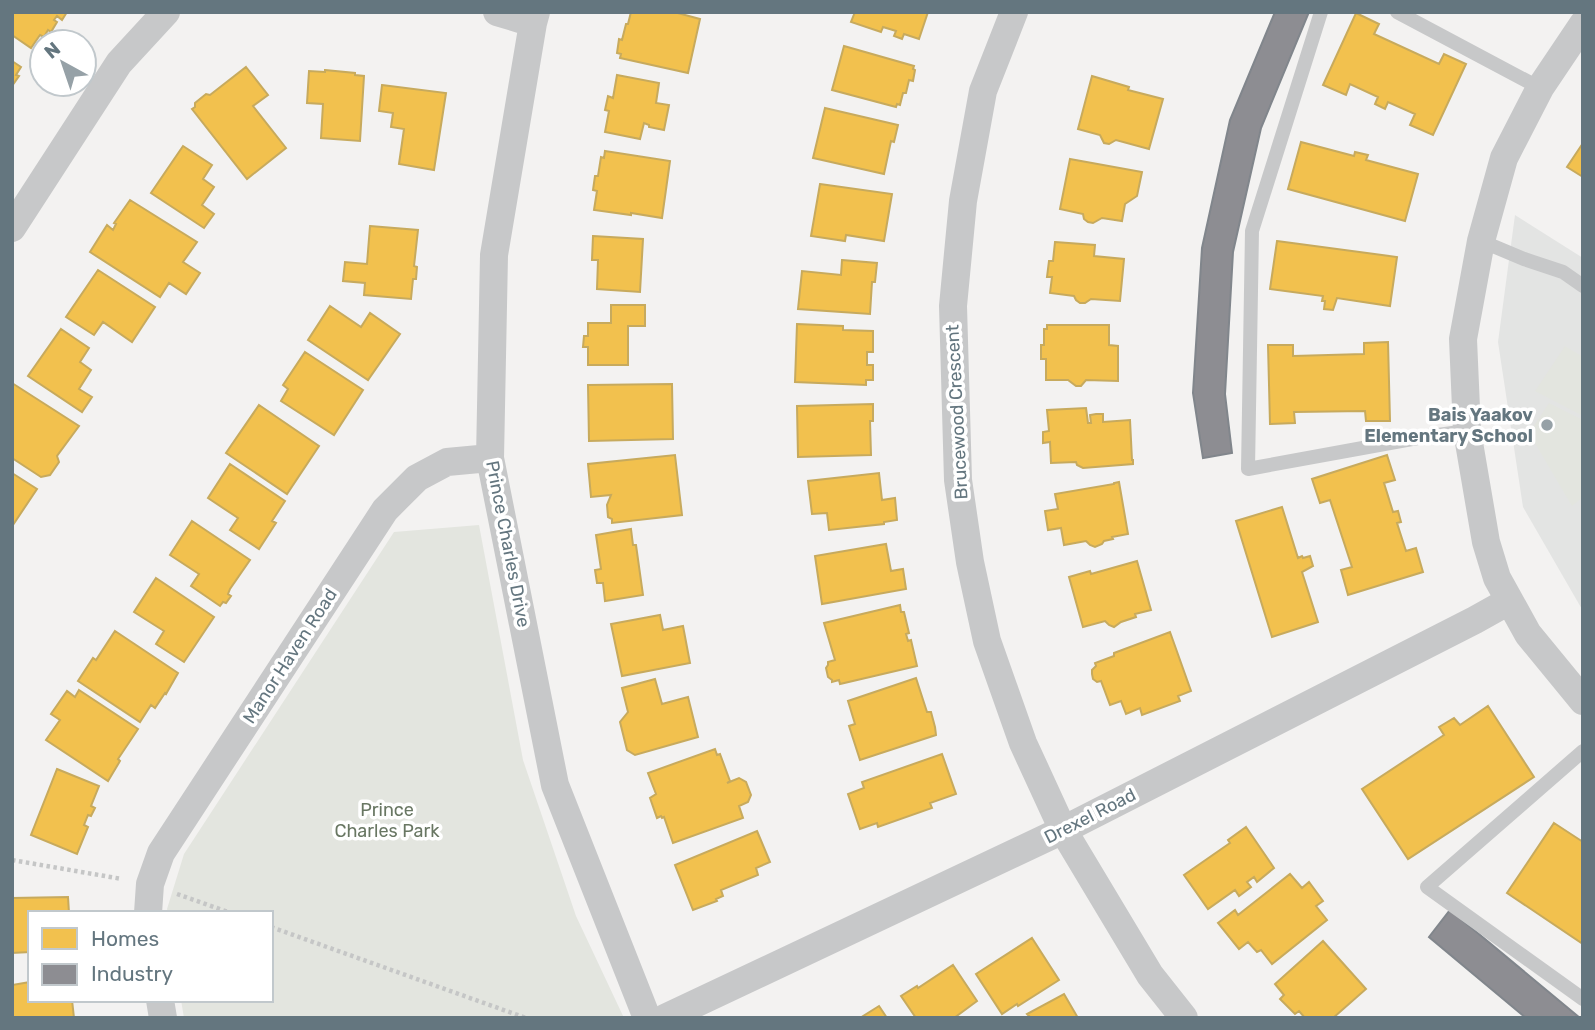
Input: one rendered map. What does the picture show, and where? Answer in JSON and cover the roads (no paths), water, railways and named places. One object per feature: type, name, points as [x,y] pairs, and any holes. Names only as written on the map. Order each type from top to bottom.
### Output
[{"type":"street","points":[[12,228],[120,64],[166,12]]},
{"type":"street","points":[[497,12],[534,17]]},
{"type":"street","name":"Brucewood Crescent","points":[[1014,12],[983,91],[963,201],[953,306],[958,480],[970,562],[988,641],[1023,743],[1063,830],[1150,975],[1184,1018]]},
{"type":"street","name":"Prince Charles Drive","points":[[534,17],[494,255],[490,458],[555,785],[648,1018]]},
{"type":"street","points":[[1583,24],[1540,88],[1504,158],[1481,240],[1463,340],[1467,431],[1486,542],[1497,578],[1528,634],[1583,701]]},
{"type":"street","name":"Manor Haven Road","points":[[148,911],[150,884],[160,853],[385,510],[417,478],[447,462],[490,458]]},
{"type":"street","name":"Drexel Road","points":[[665,1018],[1063,830],[1509,601]]},
{"type":"lane","points":[[1321,12],[1252,231],[1248,469],[1467,431]]},
{"type":"lane","points":[[1397,12],[1540,88]]},
{"type":"lane","points":[[1481,240],[1563,272],[1583,286]]},
{"type":"lane","points":[[1583,751],[1427,887],[1583,999]]},
{"type":"place","name":"Bais Yaakov Elementary School","points":[[1547,425]]},
{"type":"park label","name":"Prince Charles Park","points":[[387,820]]}]
